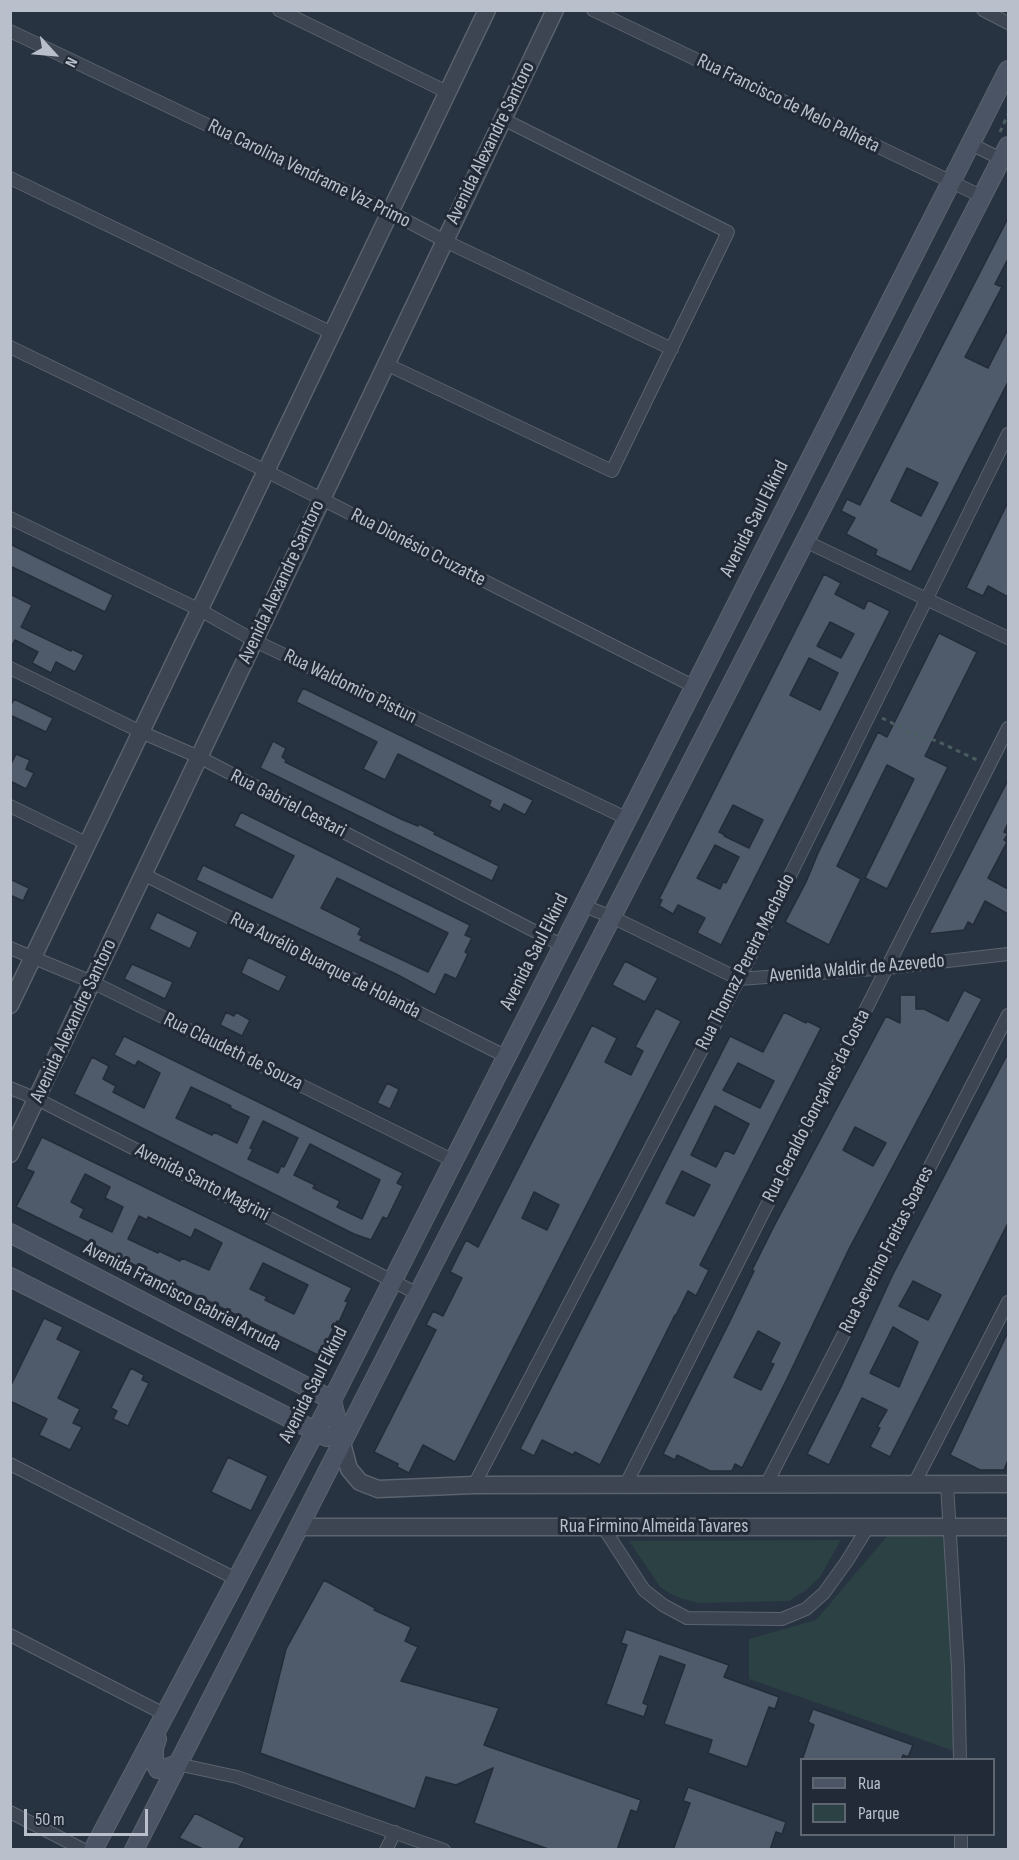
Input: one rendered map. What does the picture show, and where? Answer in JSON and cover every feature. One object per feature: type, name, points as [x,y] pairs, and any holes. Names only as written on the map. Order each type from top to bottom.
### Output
[{"type":"main road","name":"Avenida Saul Elkind","points":[[93,1850],[333,1400],[1008,70]]},
{"type":"main road","points":[[134,1850],[417,1294],[1006,156]]},
{"type":"main road","points":[[719,638],[747,655]]},
{"type":"main road","name":"Avenida Francisco Gabriel Arruda","points":[[10,1233],[333,1400]]},
{"type":"main road","points":[[10,1276],[315,1432],[342,1443]]},
{"type":"main road","points":[[333,1400],[342,1443]]},
{"type":"main road","points":[[166,1715],[154,1748],[154,1761],[158,1769],[177,1764]]},
{"type":"street","points":[[279,10],[447,92]]},
{"type":"street","points":[[10,1005],[487,10]]},
{"type":"street","name":"Avenida Alexandre Santoro","points":[[10,1154],[555,10]]},
{"type":"street","name":"Rua Francisco de Melo Palheta","points":[[593,10],[983,197]]},
{"type":"street","points":[[982,10],[1008,23]]},
{"type":"street","name":"Rua Carolina Vendrame Vaz Primo","points":[[10,31],[672,349]]},
{"type":"street","points":[[386,364],[612,471],[728,232],[502,119]]},
{"type":"street","points":[[971,144],[1006,156]]},
{"type":"street","points":[[10,178],[332,333]]},
{"type":"street","name":"Rua Dionésio Cruzatte","points":[[10,347],[266,471],[695,687]]},
{"type":"street","name":"Rua Thomaz Pereira Machado","points":[[474,1485],[739,979],[1008,434]]},
{"type":"street","name":"Rua Waldomiro Pistun","points":[[10,518],[200,610],[255,641],[628,819]]},
{"type":"street","points":[[805,541],[1008,638]]},
{"type":"street","name":"Rua Gabriel Cestari","points":[[10,668],[199,758],[563,946]]},
{"type":"street","name":"Rua Geraldo Gonçalves da Costa","points":[[626,1484],[1008,728]]},
{"type":"street","points":[[10,806],[88,844]]},
{"type":"street","name":"Rua Aurélio Buarque de Holanda","points":[[143,874],[507,1057]]},
{"type":"street","points":[[584,906],[612,917],[739,979]]},
{"type":"street","name":"Rua Claudeth de Souza","points":[[10,948],[92,982],[454,1161]]},
{"type":"street","name":"Avenida Waldir de Azevedo","points":[[739,979],[887,968],[1008,954]]},
{"type":"street","name":"Rua Severino Freitas Soares","points":[[766,1485],[1008,1015]]},
{"type":"street","name":"Avenida Santo Magrini","points":[[10,1088],[37,1099],[417,1294]]},
{"type":"street","points":[[914,1484],[1008,1302]]},
{"type":"street","points":[[342,1443],[349,1469],[360,1482],[378,1489],[474,1485],[1008,1484]]},
{"type":"street","points":[[10,1464],[238,1580]]},
{"type":"street","points":[[947,1484],[958,1668],[960,1758]]},
{"type":"street","name":"Rua Firmino Almeida Tavares","points":[[299,1527],[1008,1527]]},
{"type":"street","points":[[603,1527],[644,1590],[663,1605],[687,1618],[782,1618],[806,1609],[824,1593],[868,1527]]},
{"type":"street","points":[[10,1635],[166,1715]]},
{"type":"street","points":[[177,1764],[237,1776],[444,1850]]},
{"type":"street","points":[[10,1812],[84,1850]]},
{"type":"street","points":[[386,1850],[395,1832]]},
{"type":"path","points":[[870,711],[916,735],[937,741],[989,766]]},
{"type":"green space","points":[[888,1535],[945,1537],[955,1551],[954,1751],[749,1679],[749,1639],[816,1620]]},
{"type":"green space","points":[[841,1540],[820,1577],[789,1601],[698,1603],[677,1597],[661,1588],[629,1541]]},
{"type":"building","points":[[1008,218],[1008,259],[995,284],[1002,287],[965,357],[988,368],[1008,329],[1008,382],[911,572],[875,555],[877,550],[846,534],[855,518],[841,511],[847,499],[860,505]],"holes":[[[907,468],[938,483],[921,516],[891,501]]]},
{"type":"building","points":[[1008,502],[1008,597],[988,586],[983,596],[966,588]]},
{"type":"building","points":[[10,544],[113,595],[105,612],[10,566]]},
{"type":"building","points":[[824,574],[841,583],[835,594],[864,609],[868,600],[890,611],[721,945],[697,933],[705,918],[678,905],[673,914],[659,906],[662,900],[659,899]],"holes":[[[830,622],[854,634],[841,658],[817,646]],[[809,658],[838,673],[820,710],[790,695]],[[733,805],[763,820],[749,848],[719,832]],[[715,845],[739,857],[726,883],[723,882],[720,889],[697,878]]]},
{"type":"building","points":[[10,594],[32,605],[21,627],[84,655],[75,672],[56,662],[51,673],[32,663],[38,652],[15,640],[10,649]]},
{"type":"building","points":[[939,633],[977,652],[925,756],[948,767],[887,889],[865,878],[914,779],[887,765],[837,866],[861,879],[829,945],[785,922],[878,732],[887,737]]},
{"type":"building","points":[[303,688],[533,800],[525,815],[504,804],[500,812],[489,806],[491,801],[398,754],[385,780],[363,769],[377,742],[296,702]]},
{"type":"building","points":[[14,699],[53,718],[46,732],[10,715],[10,707]]},
{"type":"building","points":[[273,741],[286,748],[282,757],[286,760],[285,762],[401,819],[418,826],[419,824],[435,832],[434,834],[499,866],[492,881],[260,768]]},
{"type":"building","points":[[16,754],[30,760],[26,769],[34,773],[26,789],[10,781],[10,766]]},
{"type":"building","points":[[1008,780],[1008,823],[1004,832],[1008,834],[1004,840],[1007,842],[988,878],[1008,889],[1008,914],[985,901],[973,925],[968,922],[964,930],[929,934]]},
{"type":"building","points":[[241,812],[470,925],[465,935],[472,938],[465,952],[468,954],[456,979],[445,974],[435,995],[396,974],[196,880],[203,865],[272,898],[294,856],[234,826]],"holes":[[[337,878],[448,933],[428,972],[360,940],[362,936],[358,934],[361,928],[321,908]]]},
{"type":"building","points":[[10,879],[29,888],[23,901],[10,895]]},
{"type":"building","points":[[157,912],[198,932],[190,949],[149,929]]},
{"type":"building","points":[[248,957],[287,976],[279,992],[241,973]]},
{"type":"building","points":[[625,961],[658,978],[645,1002],[612,985]]},
{"type":"building","points":[[132,964],[173,982],[165,999],[124,979]]},
{"type":"building","points":[[964,990],[982,999],[849,1249],[742,1468],[735,1464],[732,1471],[710,1471],[677,1455],[675,1460],[663,1454],[729,1323],[774,1226],[886,1016],[900,1023],[900,995],[916,995],[916,1009],[924,1009],[948,1021]],"holes":[[[855,1127],[886,1143],[873,1166],[843,1150]],[[758,1331],[780,1343],[770,1363],[774,1364],[761,1390],[734,1377]]]},
{"type":"building","points":[[656,1008],[681,1021],[455,1462],[423,1445],[409,1473],[397,1467],[398,1464],[374,1452],[436,1330],[426,1325],[433,1311],[443,1316],[462,1278],[450,1272],[466,1240],[478,1247],[592,1025],[617,1038],[605,1062],[631,1075],[643,1051],[635,1047]],"holes":[[[534,1192],[559,1205],[547,1230],[522,1218]]]},
{"type":"building","points":[[226,1012],[234,1016],[236,1012],[250,1020],[242,1036],[220,1025]]},
{"type":"building","points":[[784,1012],[821,1028],[700,1265],[709,1270],[696,1296],[688,1291],[600,1465],[575,1452],[573,1455],[542,1440],[534,1456],[520,1449],[730,1036],[763,1052]],"holes":[[[738,1063],[774,1081],[760,1108],[723,1090]],[[715,1106],[749,1124],[734,1154],[725,1150],[716,1167],[691,1155]],[[682,1171],[710,1185],[694,1216],[666,1203]]]},
{"type":"building","points":[[124,1036],[403,1173],[397,1183],[403,1186],[387,1219],[383,1217],[371,1240],[354,1234],[74,1094],[92,1057],[109,1066],[103,1079],[116,1086],[113,1092],[144,1108],[160,1073],[138,1061],[135,1066],[114,1055]],"holes":[[[191,1087],[249,1117],[237,1143],[214,1132],[212,1135],[176,1118]],[[263,1121],[298,1138],[284,1167],[281,1166],[278,1173],[248,1159],[253,1149],[250,1148]],[[310,1144],[380,1180],[362,1219],[337,1207],[340,1201],[313,1188],[315,1185],[294,1175]]]},
{"type":"building","points":[[1008,1053],[1008,1223],[890,1457],[870,1447],[880,1428],[877,1427],[887,1410],[862,1398],[829,1465],[807,1454],[841,1387],[892,1276]],"holes":[[[913,1281],[941,1295],[928,1320],[899,1306]],[[893,1327],[918,1342],[899,1387],[870,1373]]]},
{"type":"building","points":[[387,1083],[399,1089],[390,1109],[377,1103]]},
{"type":"building","points":[[42,1137],[352,1288],[345,1301],[348,1302],[339,1322],[337,1321],[320,1356],[16,1207],[34,1172],[26,1169]],"holes":[[[85,1174],[110,1187],[105,1198],[123,1207],[112,1232],[80,1217],[84,1209],[71,1202]],[[139,1216],[147,1220],[148,1217],[191,1238],[195,1229],[222,1243],[209,1270],[182,1258],[180,1261],[159,1251],[158,1253],[128,1239]],[[263,1263],[308,1285],[294,1314],[265,1300],[267,1297],[250,1289]]]},
{"type":"building","points":[[44,1318],[63,1327],[57,1339],[81,1351],[58,1398],[80,1409],[73,1423],[82,1427],[70,1450],[39,1435],[47,1419],[10,1401],[10,1387]]},
{"type":"building","points":[[1008,1332],[1008,1460],[1004,1470],[980,1470],[950,1455]]},
{"type":"building","points":[[131,1368],[144,1375],[142,1380],[149,1383],[128,1426],[113,1419],[117,1411],[111,1408]]},
{"type":"building","points":[[228,1457],[268,1476],[251,1511],[211,1492]]},
{"type":"building","points":[[324,1580],[375,1608],[374,1610],[411,1627],[405,1641],[418,1647],[401,1681],[499,1708],[484,1745],[641,1800],[637,1812],[631,1810],[617,1850],[551,1850],[474,1823],[493,1768],[456,1785],[426,1777],[415,1809],[260,1753],[286,1649]]},
{"type":"building","points":[[626,1629],[729,1665],[724,1677],[779,1697],[775,1709],[769,1707],[747,1767],[708,1753],[712,1740],[664,1724],[685,1665],[660,1656],[643,1703],[648,1705],[644,1717],[606,1704],[627,1645],[621,1643]]},
{"type":"building","points":[[813,1709],[913,1745],[908,1757],[903,1755],[902,1758],[803,1758],[814,1725],[808,1722]]},
{"type":"building","points":[[688,1787],[786,1822],[782,1834],[776,1832],[770,1850],[673,1850],[690,1803],[683,1801]]},
{"type":"building","points":[[195,1813],[245,1838],[238,1850],[205,1850],[179,1838]]}]
